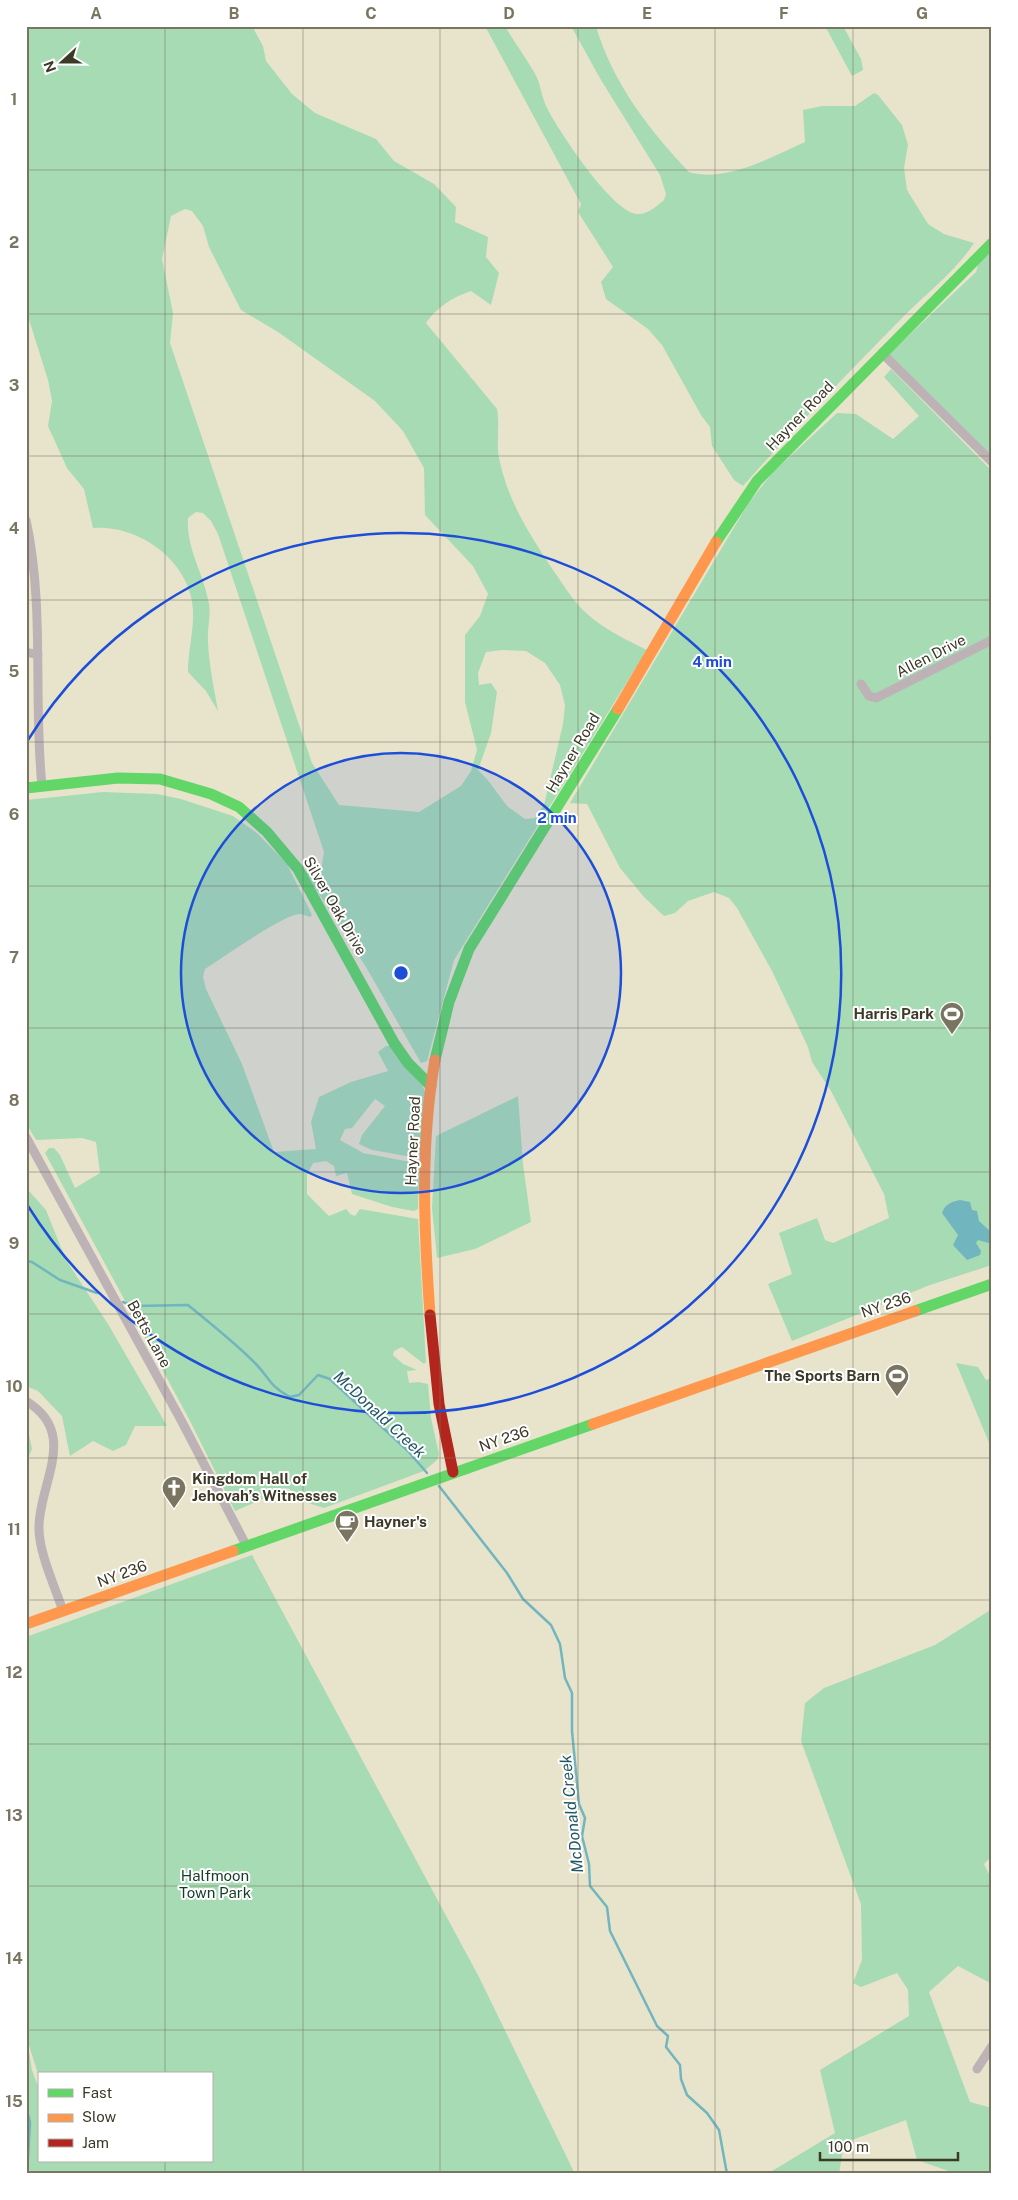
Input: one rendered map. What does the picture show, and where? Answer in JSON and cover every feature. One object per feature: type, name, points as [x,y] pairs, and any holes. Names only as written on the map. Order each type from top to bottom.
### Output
[{"type":"street","name":"Hayner Road","points":[[453,1472],[442,1433],[434,1376],[425,1227],[426,1155],[431,1086],[450,998],[475,936],[528,856],[636,680],[726,524],[757,481],[992,243]]},
{"type":"street","points":[[882,354],[992,462]]},
{"type":"street","points":[[26,520],[32,546],[38,655],[39,756],[42,786]]},
{"type":"street","name":"Allen Drive","points":[[861,684],[871,698],[883,696],[992,640]]},
{"type":"street","points":[[26,652],[38,655]]},
{"type":"street","name":"Silver Oak Drive","points":[[26,788],[118,778],[160,780],[211,794],[239,807],[267,832],[298,869],[394,1043],[408,1063],[431,1086]]},
{"type":"street","name":"Betts Lane","points":[[26,1137],[181,1420],[246,1545]]},
{"type":"street","name":"NY 236","points":[[26,1624],[453,1472],[992,1284]]},
{"type":"street","points":[[26,1401],[44,1417],[54,1441],[55,1457],[41,1508],[39,1527],[41,1543],[63,1611]]},
{"type":"street","points":[[977,2069],[992,2046]]},
{"type":"green space","points":[[26,26],[252,26],[263,46],[266,61],[292,94],[315,113],[376,139],[394,161],[434,184],[456,207],[455,222],[488,237],[486,257],[499,273],[491,305],[471,291],[446,303],[426,323],[497,409],[498,452],[508,489],[520,517],[553,570],[576,603],[599,624],[647,650],[454,960],[427,1061],[421,1063],[366,967],[305,872],[308,869],[321,871],[324,852],[218,534],[211,521],[203,513],[196,512],[188,518],[192,551],[209,604],[209,651],[218,711],[206,691],[188,672],[193,610],[190,593],[183,576],[173,562],[160,550],[144,540],[128,532],[110,528],[93,528],[84,489],[67,468],[48,426],[52,401],[48,380],[26,310]],"holes":[[[185,209],[192,211],[203,226],[209,247],[241,310],[278,332],[375,401],[403,431],[424,468],[425,515],[473,566],[488,594],[480,616],[465,635],[465,702],[477,750],[471,771],[461,786],[419,812],[339,805],[312,763],[170,343],[173,313],[162,259],[171,216]],[[502,650],[526,651],[545,663],[560,685],[565,705],[563,724],[544,805],[535,818],[525,819],[507,806],[478,770],[491,733],[497,692],[491,683],[479,685],[478,673],[486,652]]]},
{"type":"green space","points":[[485,26],[505,26],[531,66],[540,85],[547,108],[562,134],[602,187],[628,211],[642,214],[649,211],[664,200],[666,194],[660,175],[601,80],[571,26],[596,26],[612,67],[634,105],[660,140],[689,172],[718,174],[748,167],[763,161],[805,142],[803,110],[822,106],[855,106],[874,93],[878,95],[902,125],[908,145],[904,168],[907,190],[928,224],[944,234],[974,243],[950,272],[844,378],[743,486],[734,480],[712,446],[710,427],[701,415],[662,345],[648,329],[606,299],[601,282],[613,267],[578,212],[581,204]]},
{"type":"green space","points":[[825,26],[843,26],[861,59],[863,70],[852,76]]},
{"type":"green space","points":[[992,250],[992,456],[889,354],[976,272],[979,261]]},
{"type":"green space","points":[[891,369],[992,471],[992,1265],[930,1285],[792,1341],[768,1284],[792,1274],[779,1233],[817,1218],[825,1240],[833,1243],[889,1218],[884,1194],[831,1091],[812,1062],[808,1047],[772,971],[737,908],[729,898],[714,892],[688,901],[675,913],[664,916],[644,897],[620,868],[587,804],[570,803],[748,504],[773,472],[837,413],[856,414],[893,439],[919,416],[884,377]]},
{"type":"green space","points":[[103,792],[157,794],[181,799],[233,816],[258,834],[287,864],[312,915],[310,917],[299,914],[291,916],[266,929],[205,969],[203,977],[206,989],[242,1064],[274,1152],[316,1149],[311,1122],[319,1097],[351,1082],[388,1071],[378,1052],[386,1046],[391,1046],[421,1082],[426,1094],[420,1154],[417,1158],[372,1150],[359,1144],[362,1135],[385,1106],[375,1099],[352,1128],[345,1129],[340,1140],[363,1153],[416,1163],[419,1166],[418,1209],[414,1211],[392,1207],[352,1194],[347,1173],[336,1176],[334,1166],[326,1161],[313,1163],[307,1175],[307,1194],[329,1216],[346,1209],[355,1216],[360,1209],[418,1219],[426,1362],[424,1364],[402,1347],[394,1351],[393,1355],[403,1364],[417,1370],[407,1371],[409,1383],[428,1384],[431,1418],[439,1454],[437,1460],[424,1471],[324,1508],[305,1502],[288,1488],[235,1511],[189,1419],[45,1153],[49,1148],[54,1148],[60,1155],[75,1188],[100,1173],[96,1142],[82,1138],[36,1140],[26,1123],[26,800]]},
{"type":"green space","points":[[518,1096],[523,1164],[531,1222],[475,1249],[437,1258],[432,1208],[436,1136]]},
{"type":"green space","points":[[29,1191],[46,1210],[66,1260],[108,1324],[167,1426],[135,1426],[126,1445],[113,1451],[93,1441],[70,1456],[62,1416],[38,1391],[26,1386],[26,1193]]},
{"type":"green space","points":[[956,1363],[978,1367],[986,1380],[992,1378],[992,1450]]},
{"type":"green space","points":[[26,1421],[32,1449],[26,1463]]},
{"type":"green space","name":"Halfmoon Town Park","points":[[252,1555],[479,1977],[575,2174],[26,2174],[26,1637]]},
{"type":"green space","points":[[992,1609],[992,1856],[984,1864],[992,1880],[992,1984],[958,1966],[929,1992],[970,2102],[992,2108],[992,2174],[957,2174],[917,2160],[906,2120],[844,2143],[839,2174],[767,2174],[835,2133],[820,2070],[909,2016],[908,1990],[897,1973],[861,1987],[853,1983],[862,1960],[861,1904],[801,1741],[805,1703],[824,1688],[935,1645]]},
{"type":"water","points":[[960,1200],[970,1202],[972,1210],[977,1211],[979,1221],[992,1233],[992,1244],[978,1240],[976,1243],[981,1251],[980,1255],[967,1260],[953,1245],[958,1235],[942,1213],[949,1204]]},
{"type":"waterway","name":"McDonald Creek","points":[[26,1261],[32,1262],[60,1280],[97,1293]]},
{"type":"waterway","name":"McDonald Creek","points":[[123,1302],[133,1306],[188,1305],[247,1355],[270,1382],[290,1397],[299,1395],[318,1375],[330,1379],[408,1451],[427,1473]]},
{"type":"waterway","name":"McDonald Creek","points":[[439,1486],[507,1573],[523,1599],[551,1625],[560,1644],[565,1678],[572,1693],[572,1731],[579,1804],[585,1818],[582,1836],[589,1864],[590,1886],[607,1907],[610,1931],[657,2026],[668,2036],[666,2047],[680,2065],[681,2079],[687,2095],[707,2113],[719,2130],[727,2174]]},
{"type":"waterway","points":[[26,2107],[30,2122],[27,2174]]},
{"type":"traffic: fast","points":[[716,542],[757,481],[992,243]]},
{"type":"traffic: fast","points":[[435,1060],[449,1002],[469,949],[618,709]]},
{"type":"traffic: fast","points":[[26,788],[118,778],[160,779],[211,794],[239,807],[267,832],[298,869],[394,1043],[408,1063],[431,1086]]},
{"type":"traffic: fast","points":[[915,1311],[992,1284]]},
{"type":"traffic: fast","points":[[233,1551],[593,1424]]},
{"type":"traffic: slow","points":[[618,709],[716,542]]},
{"type":"traffic: slow","points":[[430,1315],[426,1251],[425,1155],[430,1092],[435,1060]]},
{"type":"traffic: slow","points":[[593,1424],[915,1311]]},
{"type":"traffic: slow","points":[[26,1624],[233,1551]]},
{"type":"traffic: jam","points":[[430,1315],[439,1404],[453,1472]]},
{"type":"place","name":"Harris Park","points":[[952,1035]]},
{"type":"place","name":"The Sports Barn","points":[[897,1397]]},
{"type":"place","name":"Kingdom Hall of Jehovah’s Witnesses","points":[[174,1509]]},
{"type":"place","name":"Hayner's","points":[[347,1543]]}]
